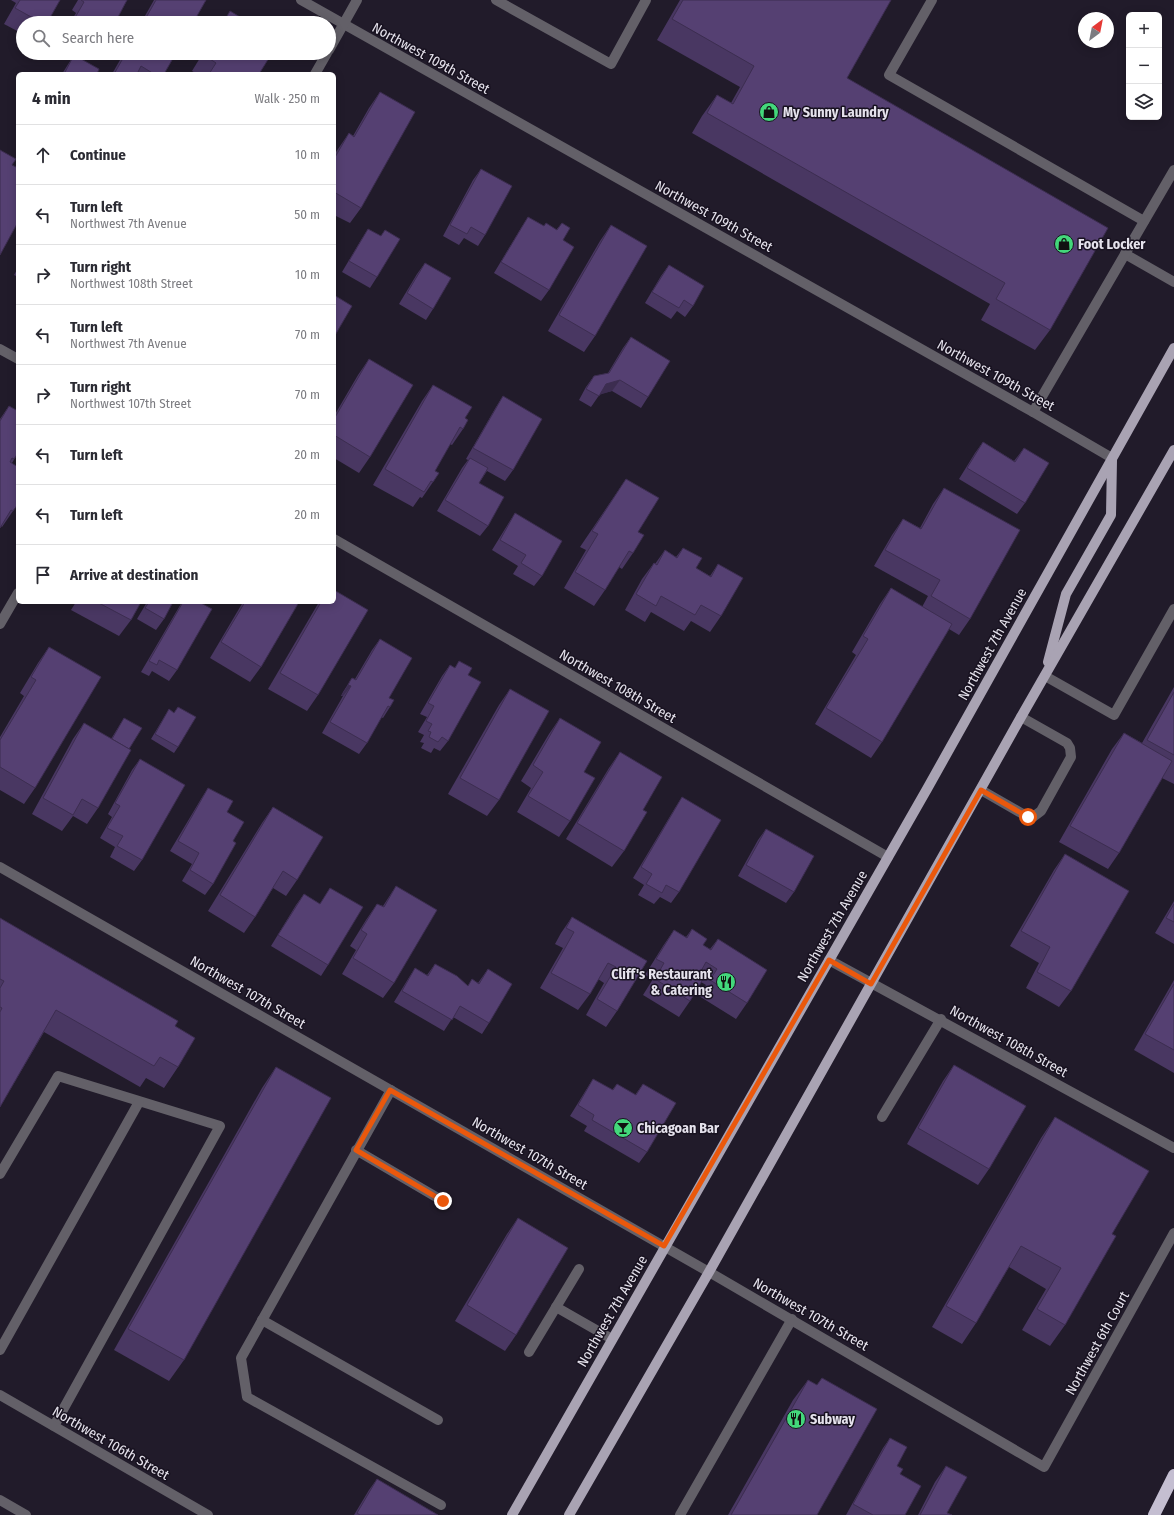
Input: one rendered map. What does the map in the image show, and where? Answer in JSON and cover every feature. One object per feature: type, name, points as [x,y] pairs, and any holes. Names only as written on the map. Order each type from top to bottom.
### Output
[{"type":"highway","points":[[1154,1515],[1174,1475]]},
{"type":"main road","name":"Northwest 7th Avenue","points":[[512,1515],[664,1246],[888,857],[1174,348]]},
{"type":"main road","points":[[570,1515],[1174,450]]},
{"type":"main road","points":[[1045,676],[1066,594],[1111,515],[1112,458]]},
{"type":"street","name":"Northwest 109th Street","points":[[301,0],[330,16]]},
{"type":"street","points":[[336,38],[357,0]]},
{"type":"street","points":[[496,0],[611,64],[646,0]]},
{"type":"street","points":[[932,0],[889,75],[1144,220]]},
{"type":"street","name":"Northwest 109th Street","points":[[336,20],[1112,458]]},
{"type":"street","points":[[316,72],[323,60]]},
{"type":"street","points":[[1033,412],[1174,170]]},
{"type":"street","points":[[1125,254],[1174,282]]},
{"type":"street","points":[[0,349],[16,358]]},
{"type":"street","name":"Northwest 108th Street","points":[[336,540],[888,857]]},
{"type":"street","points":[[0,624],[16,596]]},
{"type":"street","points":[[1045,676],[1114,715],[1174,609]]},
{"type":"street","points":[[981,790],[1028,817],[1033,817],[1041,811],[1071,757],[1071,752],[1067,742],[1022,717]]},
{"type":"street","name":"Northwest 107th Street","points":[[0,867],[792,1319],[1044,1467]]},
{"type":"street","name":"Northwest 108th Street","points":[[829,960],[871,984],[941,1019],[1174,1148]]},
{"type":"street","points":[[882,1117],[941,1019]]},
{"type":"street","points":[[0,1174],[58,1076],[220,1126],[54,1426]]},
{"type":"street","points":[[390,1090],[241,1358],[246,1397],[441,1505]]},
{"type":"street","points":[[0,1350],[139,1102]]},
{"type":"street","points":[[356,1150],[443,1201]]},
{"type":"street","name":"Northwest 6th Court","points":[[1044,1467],[1174,1233]]},
{"type":"street","points":[[529,1352],[579,1269]]},
{"type":"street","points":[[556,1307],[612,1339]]},
{"type":"street","points":[[680,1515],[792,1319]]},
{"type":"street","points":[[262,1320],[438,1420]]},
{"type":"street","name":"Northwest 106th Street","points":[[0,1395],[208,1515]]},
{"type":"street","points":[[0,1500],[26,1515]]},
{"type":"building","points":[[20,0],[60,0],[51,16],[29,16],[15,8]]},
{"type":"building","points":[[81,0],[127,0],[119,16],[76,16],[84,2]]},
{"type":"building","points":[[156,0],[206,0],[197,16],[147,16]]},
{"type":"building","points":[[683,0],[891,0],[847,78],[1108,228],[1050,330],[996,299],[1005,283],[707,113],[717,95],[733,104],[754,66],[672,19]]},
{"type":"building","points":[[230,11],[238,16],[227,16]]},
{"type":"building","points":[[71,60],[83,60],[99,69],[98,72],[65,72]]},
{"type":"building","points":[[122,60],[172,60],[165,72],[151,72],[141,66],[138,72],[115,72]]},
{"type":"building","points":[[212,60],[268,60],[260,72],[210,72],[216,63]]},
{"type":"building","points":[[380,92],[415,112],[361,208],[336,193],[336,156],[349,133],[354,137]]},
{"type":"building","points":[[0,150],[16,159],[12,165],[16,167],[16,226],[0,255]]},
{"type":"building","points":[[481,169],[512,186],[485,235],[471,227],[467,234],[450,225]]},
{"type":"building","points":[[528,217],[544,226],[546,223],[557,230],[562,223],[570,228],[563,240],[574,247],[549,290],[501,262]]},
{"type":"building","points":[[611,225],[647,246],[595,336],[559,315]]},
{"type":"building","points":[[368,229],[381,236],[385,230],[400,239],[377,277],[349,261]]},
{"type":"building","points":[[425,263],[451,278],[433,309],[407,293]]},
{"type":"building","points":[[669,265],[704,286],[693,306],[684,300],[679,308],[652,292]]},
{"type":"building","points":[[336,296],[352,306],[336,334]]},
{"type":"building","points":[[631,337],[670,361],[648,397],[620,380],[606,384],[599,396],[586,389],[594,376],[609,373]]},
{"type":"building","points":[[369,359],[413,385],[370,457],[336,436],[336,416]]},
{"type":"building","points":[[433,385],[472,407],[465,418],[468,420],[463,429],[460,427],[435,471],[439,473],[433,482],[431,481],[424,492],[385,469]]},
{"type":"building","points":[[503,396],[542,419],[513,470],[473,448]]},
{"type":"building","points":[[9,406],[16,410],[16,456],[14,459],[12,458],[10,462],[16,466],[16,507],[13,511],[11,510],[0,528],[0,421]]},
{"type":"building","points":[[983,442],[1015,462],[1024,448],[1049,463],[1025,503],[967,468]]},
{"type":"building","points":[[470,458],[488,468],[479,483],[504,497],[488,526],[445,500]]},
{"type":"building","points":[[626,479],[659,498],[638,532],[644,535],[633,553],[629,551],[605,590],[575,572],[598,534],[592,531]]},
{"type":"building","points":[[944,488],[1020,530],[970,619],[931,596],[940,580],[885,550],[903,519],[921,529]]},
{"type":"building","points":[[515,513],[562,541],[542,576],[521,563],[526,555],[500,540]]},
{"type":"building","points":[[683,548],[702,558],[696,568],[711,577],[718,564],[743,578],[721,616],[701,605],[695,615],[661,596],[656,606],[636,594],[654,563],[657,565],[665,550],[677,558]]},
{"type":"building","points":[[891,588],[952,624],[882,742],[826,708],[868,639],[863,636]]},
{"type":"building","points":[[336,591],[368,610],[318,695],[280,673],[320,604],[336,604]]},
{"type":"building","points":[[101,604],[140,604],[131,620]]},
{"type":"building","points":[[148,604],[172,604],[164,619],[145,608]]},
{"type":"building","points":[[182,604],[203,604],[212,609],[177,670],[159,660],[157,665],[149,661]]},
{"type":"building","points":[[244,604],[298,604],[261,667],[221,642]]},
{"type":"building","points":[[380,639],[412,658],[389,698],[394,700],[390,707],[388,706],[367,743],[330,722],[351,686],[348,685],[350,681],[352,678],[356,680]]},
{"type":"building","points":[[49,647],[101,677],[35,788],[0,767],[0,740],[36,680],[31,677]]},
{"type":"building","points":[[459,661],[472,668],[468,675],[481,682],[448,741],[442,737],[438,742],[429,737],[431,732],[428,731],[432,724],[426,721],[434,706],[428,703],[450,665],[455,668]]},
{"type":"building","points":[[510,689],[549,711],[499,800],[460,778]]},
{"type":"building","points":[[1174,692],[1174,755],[1147,740]]},
{"type":"building","points":[[178,707],[196,717],[178,747],[155,734],[169,709],[174,713]]},
{"type":"building","points":[[124,718],[142,728],[129,749],[112,739]]},
{"type":"building","points":[[560,718],[601,742],[584,772],[595,778],[570,821],[528,796],[543,772],[533,765]]},
{"type":"building","points":[[84,723],[131,750],[98,808],[82,799],[73,815],[43,798]]},
{"type":"building","points":[[1124,733],[1172,761],[1119,853],[1070,826]]},
{"type":"building","points":[[620,752],[662,777],[643,810],[647,812],[624,851],[577,823]]},
{"type":"building","points":[[140,759],[185,785],[142,860],[117,846],[123,836],[107,828],[120,806],[115,803]]},
{"type":"building","points":[[208,788],[233,801],[227,812],[244,822],[233,841],[236,843],[213,884],[190,870],[199,853],[178,841]]},
{"type":"building","points":[[682,797],[721,820],[679,892],[666,885],[662,893],[646,884],[652,874],[641,867]]},
{"type":"building","points":[[273,807],[323,837],[297,880],[283,871],[255,917],[220,895]]},
{"type":"building","points":[[766,829],[814,856],[794,892],[746,865]]},
{"type":"building","points":[[1065,854],[1129,891],[1071,991],[1037,972],[1050,947],[1021,931]]},
{"type":"building","points":[[396,886],[437,910],[394,983],[353,958],[367,934],[361,930],[377,904],[384,907]]},
{"type":"building","points":[[330,888],[363,907],[328,965],[278,935],[304,894],[320,904]]},
{"type":"building","points":[[1174,904],[1174,922],[1166,918]]},
{"type":"building","points":[[572,917],[647,961],[617,1011],[597,999],[616,967],[608,963],[590,994],[551,973],[574,932],[566,928]]},
{"type":"building","points":[[0,918],[178,1021],[175,1026],[195,1038],[178,1067],[160,1057],[154,1066],[56,1010],[0,1107],[0,1012],[2,1008],[0,1007],[0,988],[4,981],[0,979]]},
{"type":"building","points":[[692,929],[707,939],[703,945],[711,950],[718,939],[767,970],[747,1003],[710,980],[717,969],[706,962],[701,971],[706,974],[690,1001],[655,979],[664,963],[656,959],[674,930],[687,938]]},
{"type":"building","points":[[435,964],[457,976],[468,986],[472,979],[479,984],[488,969],[512,984],[489,1023],[460,1006],[452,1020],[402,991],[415,968],[428,976]]},
{"type":"building","points":[[1174,984],[1174,1050],[1145,1034]]},
{"type":"building","points":[[954,1065],[1026,1106],[989,1169],[918,1128]]},
{"type":"building","points":[[276,1067],[331,1098],[184,1360],[128,1329]]},
{"type":"building","name":"Chicagoan Bar","points":[[593,1079],[613,1090],[617,1084],[636,1095],[643,1084],[676,1103],[647,1152],[592,1120],[594,1115],[578,1105]]},
{"type":"building","points":[[1055,1117],[1149,1171],[1112,1234],[1116,1236],[1065,1325],[1037,1309],[1061,1268],[1021,1246],[976,1323],[946,1306]]},
{"type":"building","points":[[518,1218],[568,1248],[516,1335],[467,1305]]},
{"type":"building","points":[[822,1378],[877,1409],[817,1515],[731,1515],[808,1380],[817,1385]]},
{"type":"building","points":[[890,1438],[907,1447],[897,1466],[903,1469],[900,1474],[921,1486],[905,1515],[873,1515],[853,1504]]},
{"type":"building","points":[[946,1466],[967,1477],[947,1513],[952,1515],[920,1515]]},
{"type":"building","points":[[377,1479],[438,1515],[360,1515],[357,1513]]},
{"type":"place","name":"My Sunny Laundry","points":[[769,112]]},
{"type":"place","name":"Foot Locker","points":[[1064,244]]},
{"type":"place","name":"Cliff's Restaurant & Catering","points":[[726,982]]},
{"type":"place","name":"Chicagoan Bar","points":[[623,1128]]},
{"type":"place","name":"Subway","points":[[796,1419]]},
{"type":"route","points":[[443,1201],[356,1150],[390,1090],[664,1246],[829,960],[871,984],[981,790],[1028,817]]}]
